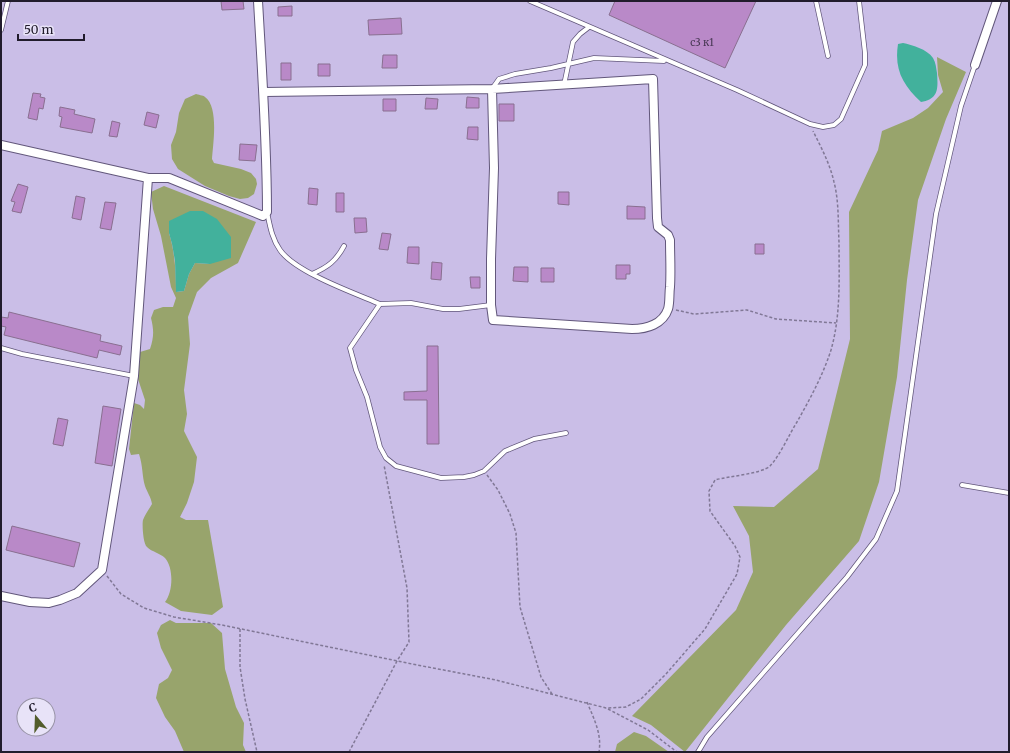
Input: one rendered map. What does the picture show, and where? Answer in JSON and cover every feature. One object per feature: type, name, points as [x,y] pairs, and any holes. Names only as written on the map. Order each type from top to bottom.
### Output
[{"type":"street","points":[[1,145],[148,178],[169,178],[263,216],[267,212],[264,92],[258,1]]},
{"type":"street","points":[[975,65],[998,1]]},
{"type":"street","points":[[264,92],[492,89],[654,79],[657,218],[658,227],[668,235],[670,240],[671,276],[668,308],[664,316],[655,324],[643,329],[632,329],[494,320],[491,305],[494,168],[492,89]]},
{"type":"street","points":[[1,596],[30,602],[49,603],[77,593],[102,570],[134,376],[148,178]]},
{"type":"lane","points":[[1,30],[8,1]]},
{"type":"lane","points":[[530,1],[737,90],[810,124],[823,127],[834,125],[841,119],[865,65],[859,1]]},
{"type":"lane","points":[[816,1],[828,56]]},
{"type":"lane","points":[[564,85],[572,42],[590,27]]},
{"type":"lane","points":[[492,89],[499,79],[515,74],[594,58],[658,60],[670,62]]},
{"type":"lane","points":[[698,752],[707,736],[847,577],[876,539],[897,491],[936,214],[961,106],[975,65]]},
{"type":"lane","points":[[267,212],[273,239],[280,251],[294,264],[312,274],[380,304],[411,303],[443,309],[459,309],[491,305]]},
{"type":"lane","points":[[312,274],[326,268],[338,257],[344,246]]},
{"type":"lane","points":[[380,304],[350,348],[356,370],[367,396],[380,447],[386,458],[396,466],[441,478],[464,477],[484,471],[505,451],[534,439],[566,433]]},
{"type":"lane","points":[[1,348],[22,354],[134,376]]},
{"type":"lane","points":[[962,485],[1009,493]]},
{"type":"path","points":[[606,708],[626,707],[641,699],[666,674],[704,629],[737,574],[740,557],[735,546],[710,511],[709,491],[715,480],[761,471],[770,466],[777,457],[805,408],[822,373],[830,350],[836,323],[840,293],[838,202],[834,182],[824,152],[810,124]]},
{"type":"path","points":[[668,308],[694,314],[747,310],[776,319],[836,323]]},
{"type":"path","points":[[349,752],[397,661],[409,642],[407,588],[383,462]]},
{"type":"path","points":[[484,471],[498,490],[510,514],[516,533],[520,607],[541,677],[552,694]]},
{"type":"path","points":[[102,570],[122,594],[144,608],[174,617],[496,680],[587,702],[606,708],[648,730],[677,752]]},
{"type":"path","points":[[240,629],[240,667],[245,699],[257,752]]},
{"type":"path","points":[[587,702],[598,728],[600,745],[599,752]]},
{"type":"shaded area","points":[[903,43],[915,46],[927,52],[934,60],[937,73],[937,88],[934,95],[927,101],[921,102],[909,89],[901,76],[897,62],[897,53],[898,44]]},
{"type":"shaded area","points":[[937,57],[966,72],[946,119],[918,200],[907,280],[897,377],[879,482],[859,541],[786,625],[685,752],[651,725],[632,716],[736,610],[753,572],[749,536],[733,506],[774,507],[818,469],[850,339],[849,212],[878,150],[882,131],[913,118],[928,108],[943,92],[938,75]]},
{"type":"shaded area","points":[[196,94],[205,97],[212,109],[214,117],[214,135],[212,159],[214,163],[241,169],[251,173],[256,179],[257,184],[254,194],[248,198],[240,199],[229,196],[205,186],[178,169],[172,159],[171,145],[176,132],[179,113],[185,99]]},
{"type":"shaded area","points":[[164,186],[256,222],[238,263],[211,278],[197,292],[188,317],[190,344],[184,390],[187,414],[184,431],[197,457],[194,482],[187,503],[180,517],[186,520],[208,520],[223,607],[212,615],[181,611],[165,602],[168,598],[171,586],[170,568],[165,558],[149,549],[146,545],[143,520],[152,504],[145,486],[139,454],[131,455],[129,449],[134,403],[140,405],[144,409],[145,400],[138,379],[140,352],[150,349],[153,334],[151,318],[154,310],[163,307],[173,307],[176,298],[171,287],[161,236],[153,209],[151,192]],"holes":[[[169,233],[210,264],[195,263],[189,274],[184,291],[176,292],[175,262]]]},
{"type":"shaded area","points":[[190,211],[203,211],[217,219],[231,237],[231,258],[210,264],[195,263],[189,274],[184,291],[176,292],[175,261],[169,233],[169,221]]},
{"type":"shaded area","points":[[170,620],[176,623],[211,623],[222,633],[225,669],[236,707],[244,723],[243,745],[246,752],[184,752],[175,731],[165,717],[156,698],[159,684],[168,678],[172,670],[161,648],[157,633],[161,625]]},
{"type":"shaded area","points":[[634,732],[646,736],[669,752],[615,752],[617,744]]},
{"type":"building","points":[[221,1],[243,1],[244,9],[222,10]]},
{"type":"building","points":[[615,1],[756,1],[725,68],[609,15]]},
{"type":"building","points":[[292,6],[292,16],[278,16],[278,7]]},
{"type":"building","points":[[401,18],[402,34],[369,35],[368,20]]},
{"type":"building","points":[[383,55],[397,55],[397,68],[382,68]]},
{"type":"building","points":[[281,63],[291,63],[291,80],[281,80]]},
{"type":"building","points":[[318,64],[330,64],[330,76],[318,76]]},
{"type":"building","points":[[33,93],[41,94],[40,97],[45,98],[43,109],[39,108],[37,120],[28,118]]},
{"type":"building","points":[[467,97],[479,98],[479,108],[466,108]]},
{"type":"building","points":[[426,98],[438,99],[437,109],[425,109]]},
{"type":"building","points":[[383,99],[396,99],[396,111],[383,111]]},
{"type":"building","points":[[499,104],[514,104],[514,121],[499,121]]},
{"type":"building","points":[[60,107],[75,110],[74,114],[95,119],[92,133],[60,127],[62,117],[59,116]]},
{"type":"building","points":[[147,112],[159,115],[156,128],[144,125]]},
{"type":"building","points":[[112,121],[120,123],[117,137],[109,136]]},
{"type":"building","points":[[468,127],[478,127],[478,140],[467,139]]},
{"type":"building","points":[[240,144],[257,145],[255,161],[239,160]]},
{"type":"building","points":[[18,184],[28,187],[21,213],[12,211],[15,202],[11,201]]},
{"type":"building","points":[[309,188],[318,189],[317,205],[308,204]]},
{"type":"building","points":[[558,192],[569,192],[569,205],[558,204]]},
{"type":"building","points":[[336,193],[344,193],[344,212],[336,212]]},
{"type":"building","points":[[76,196],[85,198],[81,220],[72,218]]},
{"type":"building","points":[[105,202],[116,203],[111,230],[100,228]]},
{"type":"building","points":[[627,206],[645,207],[645,219],[627,219]]},
{"type":"building","points":[[354,218],[366,218],[367,232],[355,233]]},
{"type":"building","points":[[382,233],[391,234],[388,250],[379,249]]},
{"type":"building","points":[[755,244],[764,244],[764,254],[755,254]]},
{"type":"building","points":[[408,247],[419,247],[419,264],[407,263]]},
{"type":"building","points":[[432,262],[442,263],[441,280],[431,279]]},
{"type":"building","points":[[616,265],[630,265],[630,274],[626,274],[626,279],[616,279]]},
{"type":"building","points":[[514,267],[528,267],[528,282],[513,281]]},
{"type":"building","points":[[541,268],[554,268],[554,282],[541,282]]},
{"type":"building","points":[[470,277],[480,277],[480,288],[471,288]]},
{"type":"building","points":[[9,312],[101,335],[100,341],[122,346],[120,355],[99,350],[97,358],[4,335],[6,327],[1,326],[1,317],[8,318]]},
{"type":"building","points":[[427,346],[438,346],[439,444],[427,444],[427,400],[404,400],[404,392],[427,391]]},
{"type":"building","points":[[103,406],[121,409],[112,466],[95,463]]},
{"type":"building","points":[[58,418],[68,420],[63,446],[53,444]]},
{"type":"building","points":[[12,526],[80,543],[74,567],[6,550]]}]
